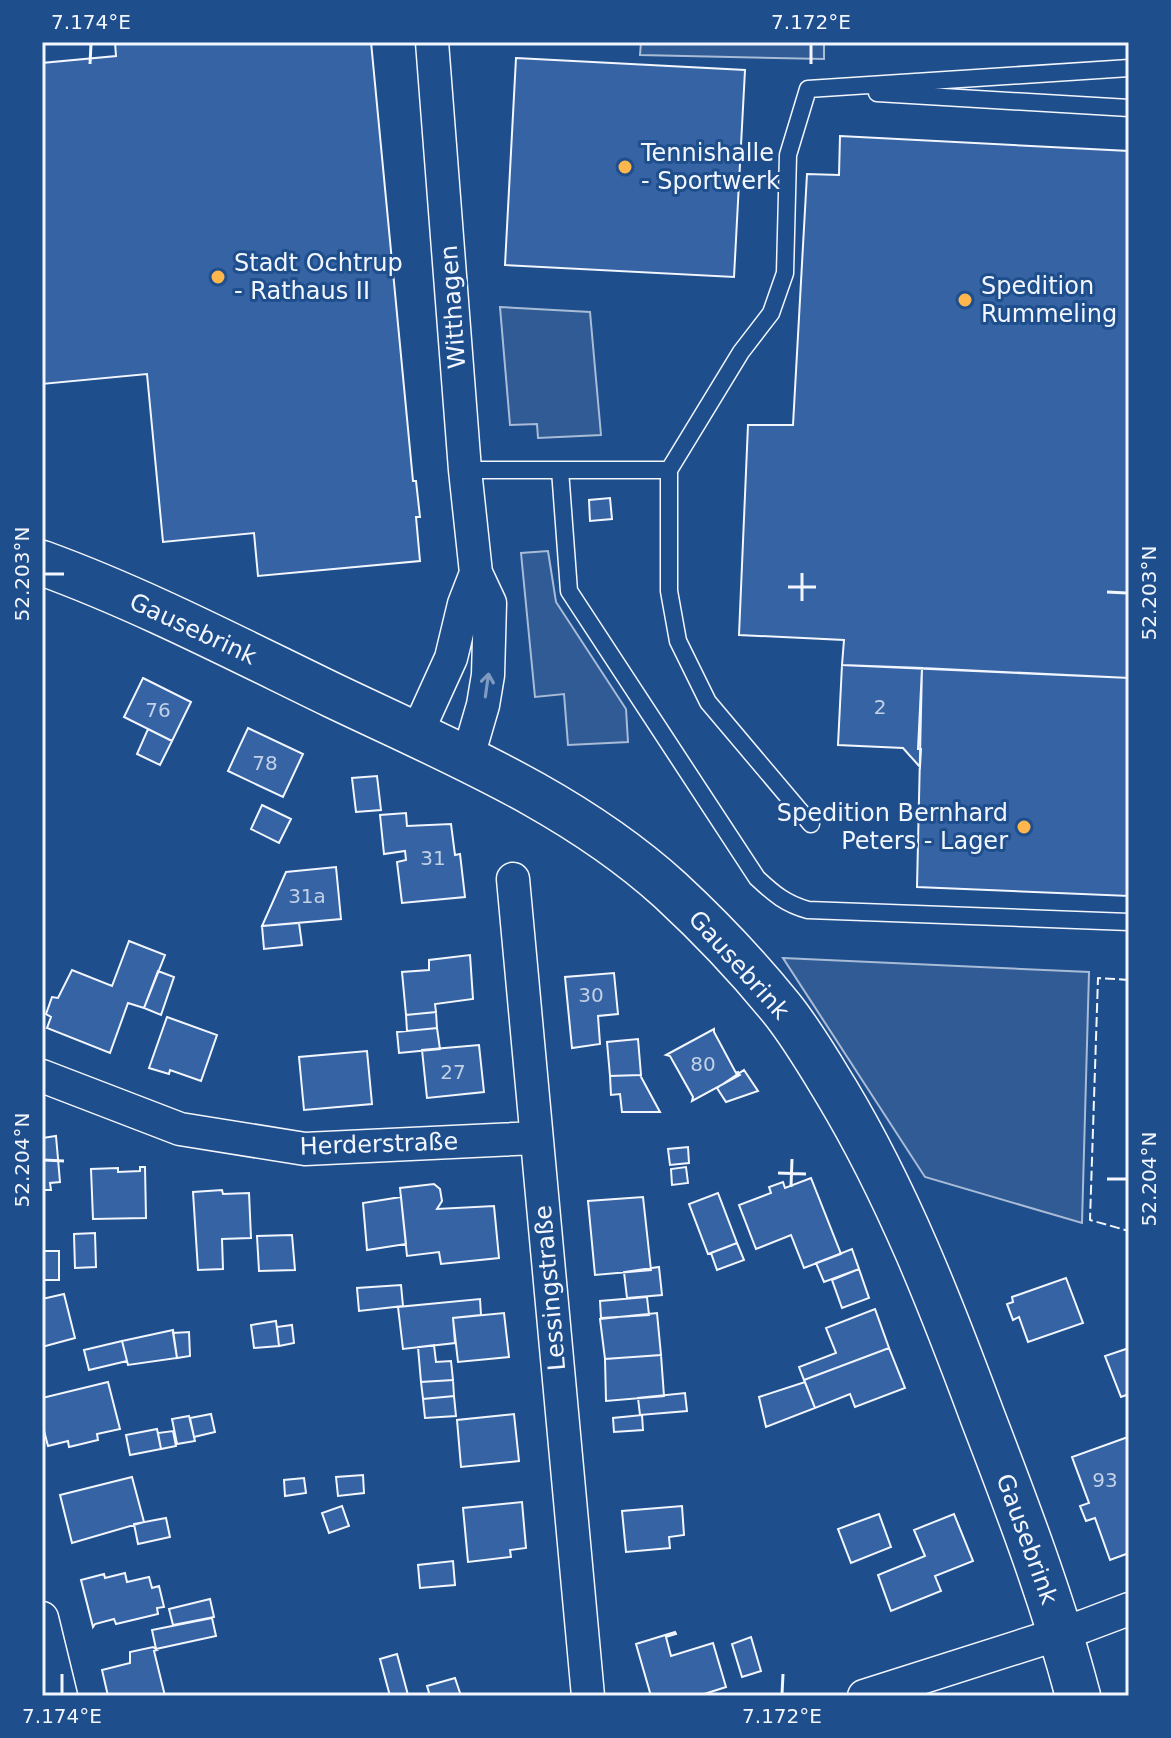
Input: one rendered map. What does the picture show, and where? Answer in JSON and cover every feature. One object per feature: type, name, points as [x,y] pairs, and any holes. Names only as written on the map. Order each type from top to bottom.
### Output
[{"type":"main road","name":"Gausebrink","points":[[42,563],[151,609],[546,800],[604,836],[668,888],[746,967],[784,1011],[816,1057],[863,1135],[904,1219],[1003,1470],[1061,1634],[1078,1696]]},
{"type":"street","name":"Witthagen","points":[[432,42],[465,470],[476,573],[490,603],[490,648],[483,705],[467,760]]},
{"type":"street","name":"Witthagen","points":[[416,735],[451,658],[464,604],[476,573]]},
{"type":"street","name":"Lessingstraße","points":[[513,879],[588,1696]]},
{"type":"street","name":"Herderstraße","points":[[42,1076],[180,1129],[305,1149],[536,1138]]},
{"type":"street","points":[[864,1696],[1061,1634],[1129,1609]]},
{"type":"street","points":[[42,1618],[61,1696]]},
{"type":"lane","points":[[808,89],[1129,68]]},
{"type":"lane","points":[[808,89],[1129,108]]},
{"type":"lane","points":[[808,89],[788,155],[785,273],[771,313],[741,352],[669,470],[669,591],[678,641],[708,702],[811,824]]},
{"type":"lane","points":[[465,470],[669,470]]},
{"type":"lane","points":[[560,470],[569,591],[757,878],[773,894],[788,904],[808,910],[1129,922]]},
{"type":"shaded area","points":[[641,42],[824,42],[824,59],[640,55]]},
{"type":"shaded area","points":[[500,307],[590,312],[601,435],[538,438],[537,424],[510,425]]},
{"type":"shaded area","points":[[548,551],[556,602],[626,709],[628,742],[568,745],[564,694],[535,697],[521,553]]},
{"type":"shaded area","points":[[783,958],[1089,972],[1082,1223],[925,1177]]},
{"type":"building","name":"Stadt Ochtrup - Rathaus II","points":[[115,42],[371,42],[413,481],[416,481],[420,517],[416,517],[420,561],[258,576],[254,533],[163,542],[147,374],[42,384],[42,63],[116,56]]},
{"type":"building","name":"Tennishalle - Sportwerk","points":[[516,58],[745,70],[734,277],[505,265]]},
{"type":"building","name":"Spedition Rummeling","points":[[840,136],[1129,151],[1129,678],[842,665],[844,640],[739,635],[748,425],[793,425],[807,174],[839,175]]},
{"type":"building","points":[[610,498],[612,519],[590,521],[589,500]]},
{"type":"building","points":[[842,665],[922,668],[920,767],[903,748],[838,745]]},
{"type":"building","name":"Spedition Bernhard Peters - Lager","points":[[922,668],[1129,678],[1129,896],[917,887]]},
{"type":"building","points":[[143,678],[191,702],[172,741],[124,717]]},
{"type":"building","points":[[248,728],[303,754],[283,797],[228,771]]},
{"type":"building","points":[[148,729],[172,741],[160,765],[137,754]]},
{"type":"building","points":[[377,776],[381,810],[356,812],[352,778]]},
{"type":"building","points":[[262,805],[291,819],[279,843],[251,829]]},
{"type":"building","points":[[406,813],[407,826],[451,824],[455,855],[460,854],[465,897],[402,903],[397,862],[406,860],[405,851],[384,854],[380,815]]},
{"type":"building","points":[[336,867],[341,919],[262,926],[286,872]]},
{"type":"building","points":[[299,923],[302,945],[264,949],[262,926]]},
{"type":"building","points":[[129,941],[165,955],[144,1008],[128,1003],[110,1053],[47,1028],[51,1017],[46,1014],[52,997],[58,998],[72,970],[112,986]]},
{"type":"building","points":[[470,955],[473,999],[435,1004],[436,1012],[406,1015],[402,972],[429,970],[429,960]]},
{"type":"building","points":[[158,971],[174,977],[161,1015],[144,1008]]},
{"type":"building","points":[[614,973],[618,1014],[598,1016],[600,1044],[572,1048],[565,977]]},
{"type":"building","points":[[436,1012],[437,1028],[407,1031],[406,1015]]},
{"type":"building","points":[[167,1017],[217,1035],[201,1081],[170,1070],[169,1074],[149,1068]]},
{"type":"building","points":[[437,1028],[440,1049],[399,1053],[397,1032]]},
{"type":"building","points":[[714,1029],[736,1073],[740,1075],[692,1101],[693,1097],[670,1056],[666,1055]]},
{"type":"building","points":[[638,1039],[641,1075],[610,1076],[607,1042]]},
{"type":"building","points":[[479,1045],[484,1092],[427,1098],[422,1050]]},
{"type":"building","points":[[367,1051],[372,1104],[304,1110],[299,1057]]},
{"type":"building","points":[[744,1070],[758,1091],[726,1102],[717,1088]]},
{"type":"building","points":[[640,1075],[660,1112],[622,1112],[620,1094],[611,1095],[610,1076]]},
{"type":"building","points":[[56,1136],[60,1182],[50,1183],[51,1190],[42,1190],[42,1138]]},
{"type":"building","points":[[688,1147],[689,1163],[670,1165],[668,1149]]},
{"type":"building","points":[[140,1167],[145,1167],[146,1218],[93,1219],[91,1169],[118,1168],[118,1172],[140,1171]]},
{"type":"building","points":[[686,1167],[688,1183],[672,1185],[671,1169]]},
{"type":"building","points":[[811,1178],[841,1254],[804,1268],[791,1235],[756,1249],[739,1205],[771,1193],[769,1187],[783,1182],[785,1188]]},
{"type":"building","points":[[434,1184],[440,1189],[442,1201],[437,1209],[494,1206],[499,1258],[441,1264],[439,1252],[407,1256],[400,1188]]},
{"type":"building","points":[[222,1190],[223,1194],[249,1193],[251,1238],[222,1239],[223,1269],[198,1270],[193,1192]]},
{"type":"building","points":[[718,1193],[737,1243],[708,1254],[689,1204]]},
{"type":"building","points":[[401,1197],[406,1244],[367,1250],[363,1203]]},
{"type":"building","points":[[643,1197],[651,1270],[595,1275],[588,1201]]},
{"type":"building","points":[[95,1233],[96,1267],[75,1268],[74,1234]]},
{"type":"building","points":[[292,1235],[295,1270],[259,1271],[257,1236]]},
{"type":"building","points":[[737,1243],[744,1260],[717,1270],[711,1253]]},
{"type":"building","points":[[852,1249],[859,1269],[824,1282],[816,1263]]},
{"type":"building","points":[[42,1251],[59,1251],[59,1280],[42,1280]]},
{"type":"building","points":[[659,1267],[662,1295],[627,1298],[624,1272]]},
{"type":"building","points":[[859,1269],[869,1298],[842,1308],[832,1280]]},
{"type":"building","points":[[1066,1278],[1083,1323],[1028,1342],[1019,1317],[1013,1320],[1007,1304],[1013,1302],[1012,1297]]},
{"type":"building","points":[[401,1285],[403,1306],[359,1311],[357,1288]]},
{"type":"building","points":[[64,1294],[75,1338],[42,1347],[42,1299]]},
{"type":"building","points":[[647,1297],[649,1315],[601,1318],[600,1301]]},
{"type":"building","points":[[480,1299],[481,1315],[453,1318],[455,1343],[403,1349],[398,1307]]},
{"type":"building","points":[[875,1309],[889,1348],[804,1380],[799,1367],[836,1353],[826,1328]]},
{"type":"building","points":[[504,1313],[509,1357],[458,1362],[453,1318]]},
{"type":"building","points":[[657,1313],[661,1355],[605,1359],[600,1319]]},
{"type":"building","points":[[276,1321],[279,1346],[254,1348],[251,1325]]},
{"type":"building","points":[[292,1325],[294,1343],[279,1346],[277,1327]]},
{"type":"building","points":[[173,1330],[177,1358],[128,1365],[122,1341]]},
{"type":"building","points":[[189,1332],[190,1356],[177,1358],[173,1333]]},
{"type":"building","points":[[122,1341],[127,1361],[89,1370],[84,1350]]},
{"type":"building","points":[[434,1345],[436,1362],[451,1361],[453,1380],[421,1382],[418,1347]]},
{"type":"building","points":[[889,1348],[905,1388],[855,1407],[850,1394],[815,1408],[804,1380]]},
{"type":"building","points":[[1129,1348],[1129,1394],[1121,1397],[1105,1356]]},
{"type":"building","points":[[661,1355],[664,1396],[606,1401],[605,1359]]},
{"type":"building","points":[[453,1380],[454,1396],[423,1399],[421,1382]]},
{"type":"building","points":[[108,1382],[120,1429],[97,1434],[98,1440],[69,1447],[68,1441],[48,1446],[42,1423],[42,1398]]},
{"type":"building","points":[[805,1382],[815,1408],[766,1427],[759,1397]]},
{"type":"building","points":[[685,1393],[687,1411],[640,1415],[638,1398]]},
{"type":"building","points":[[454,1396],[456,1416],[425,1418],[423,1399]]},
{"type":"building","points":[[211,1414],[215,1432],[194,1437],[190,1418]]},
{"type":"building","points":[[514,1414],[519,1461],[461,1467],[457,1420]]},
{"type":"building","points":[[642,1415],[643,1430],[614,1432],[613,1418]]},
{"type":"building","points":[[189,1416],[195,1441],[177,1444],[172,1419]]},
{"type":"building","points":[[157,1429],[161,1449],[130,1455],[126,1435]]},
{"type":"building","points":[[173,1431],[176,1446],[161,1449],[158,1433]]},
{"type":"building","points":[[1128,1437],[1129,1553],[1110,1560],[1095,1518],[1086,1521],[1080,1506],[1089,1503],[1072,1457]]},
{"type":"building","points":[[363,1475],[364,1493],[338,1496],[336,1477]]},
{"type":"building","points":[[132,1477],[144,1522],[72,1543],[60,1495]]},
{"type":"building","points":[[304,1478],[306,1493],[285,1496],[284,1480]]},
{"type":"building","points":[[522,1502],[526,1548],[510,1550],[511,1557],[468,1562],[463,1508]]},
{"type":"building","points":[[342,1506],[349,1526],[329,1533],[322,1513]]},
{"type":"building","points":[[682,1506],[684,1535],[669,1537],[670,1548],[626,1552],[622,1511]]},
{"type":"building","points":[[879,1514],[891,1547],[851,1563],[838,1529]]},
{"type":"building","points":[[954,1514],[973,1561],[935,1576],[941,1591],[891,1611],[878,1575],[925,1556],[914,1530]]},
{"type":"building","points":[[166,1518],[170,1537],[138,1544],[134,1524]]},
{"type":"building","points":[[453,1561],[455,1585],[420,1588],[418,1565]]},
{"type":"building","points":[[125,1573],[127,1582],[149,1577],[152,1588],[159,1586],[164,1607],[157,1608],[158,1614],[116,1624],[114,1619],[93,1627],[81,1580]]},
{"type":"building","points":[[210,1599],[214,1617],[173,1625],[169,1609]]},
{"type":"building","points":[[212,1618],[216,1636],[156,1649],[152,1630]]},
{"type":"building","points":[[675,1632],[666,1637],[671,1656],[713,1643],[726,1687],[698,1696],[651,1696],[636,1644]]},
{"type":"building","points":[[751,1637],[761,1671],[742,1677],[732,1644]]},
{"type":"building","points":[[153,1647],[157,1650],[154,1651],[165,1696],[108,1696],[102,1670],[130,1663],[130,1652]]},
{"type":"building","points":[[397,1654],[408,1695],[390,1696],[380,1659]]},
{"type":"building","points":[[455,1678],[461,1696],[430,1696],[427,1686]]},
{"type":"fence","points":[[1129,980],[1098,978],[1090,1220],[1129,1231]]},
{"type":"place","name":"Tennishalle - Sportwerk","points":[[625,167]]},
{"type":"place","name":"Stadt Ochtrup - Rathaus II","points":[[218,277]]},
{"type":"place","name":"Spedition Rummeling","points":[[965,300]]},
{"type":"place","name":"Spedition Bernhard Peters - Lager","points":[[1024,827]]}]
